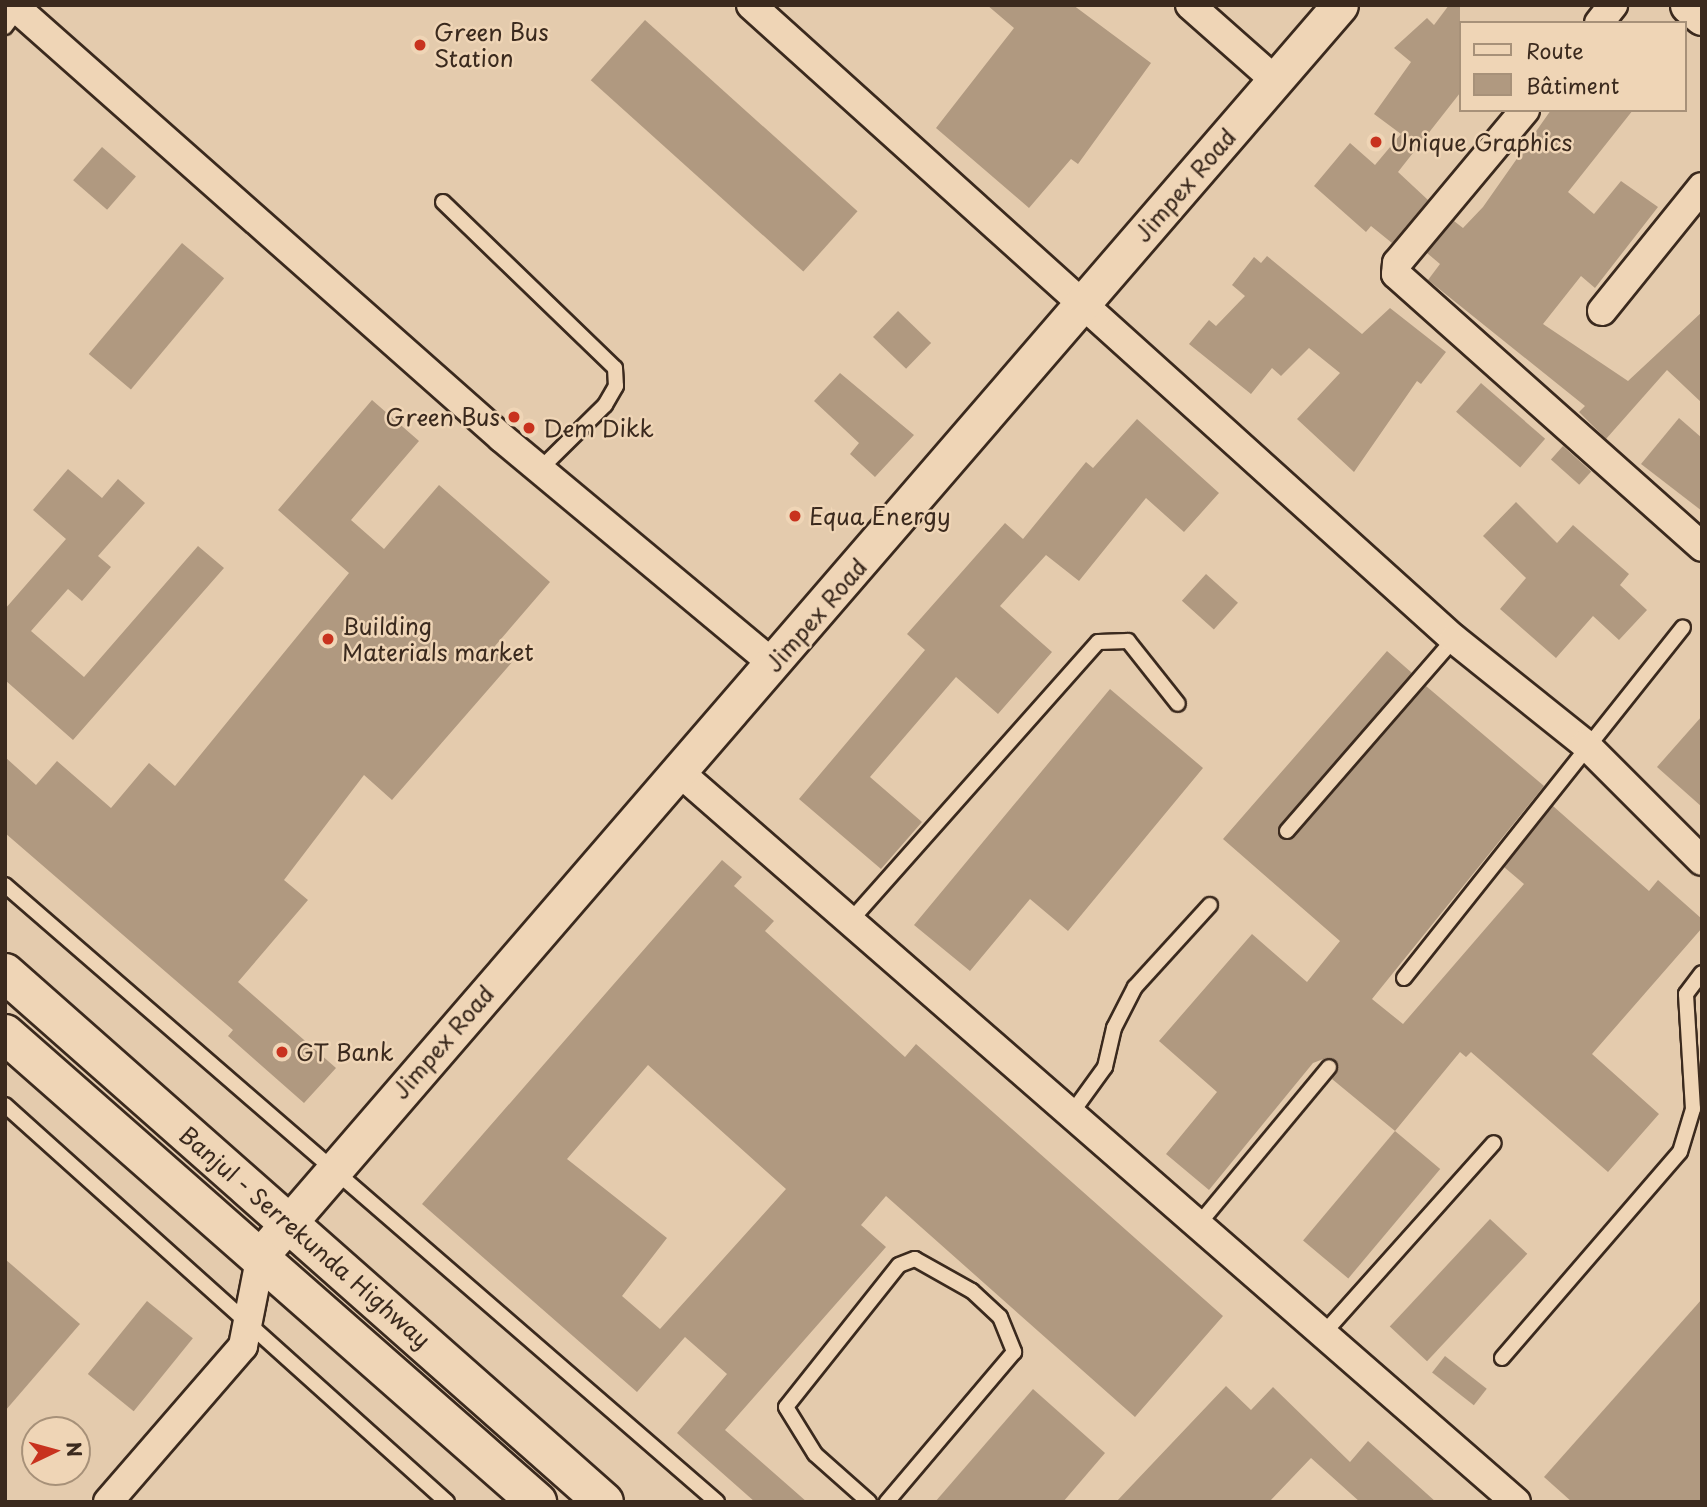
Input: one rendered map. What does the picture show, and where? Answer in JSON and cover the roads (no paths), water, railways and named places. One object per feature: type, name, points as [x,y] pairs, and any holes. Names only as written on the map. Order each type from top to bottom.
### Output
[{"type":"highway","name":"Banjul - Serrekunda Highway","points":[[5,973],[604,1502]]},
{"type":"highway","name":"Banjul - Serrekunda Highway","points":[[5,1034],[261,1255],[537,1502]]},
{"type":"street","points":[[751,5],[1454,639],[1585,744],[1702,861]]},
{"type":"street","points":[[1190,5],[1276,81]]},
{"type":"street","name":"Jimpex Road","points":[[261,1255],[335,1165],[678,771],[774,665],[1340,5]]},
{"type":"street","points":[[1601,21],[1613,5]]},
{"type":"street","points":[[1688,5],[1702,17]]},
{"type":"street","points":[[12,14],[540,469],[774,665]]},
{"type":"street","points":[[1523,112],[1397,263],[1396,274],[1702,547]]},
{"type":"street","points":[[1602,311],[1702,187]]},
{"type":"street","points":[[678,771],[852,919],[1516,1502]]},
{"type":"street","points":[[108,1502],[243,1346],[261,1255]]},
{"type":"lane","points":[[443,202],[615,368],[616,386],[605,405],[540,469]]},
{"type":"lane","points":[[1404,978],[1585,744],[1683,627]]},
{"type":"lane","points":[[1287,831],[1454,639]]},
{"type":"lane","points":[[852,919],[1098,642],[1128,641],[1178,704]]},
{"type":"lane","points":[[5,885],[188,1047],[335,1165],[717,1502]]},
{"type":"lane","points":[[1072,1114],[1105,1067],[1114,1028],[1135,987],[1210,905]]},
{"type":"lane","points":[[1502,1358],[1680,1152],[1693,1108],[1686,995],[1702,973]]},
{"type":"lane","points":[[1198,1225],[1329,1067]]},
{"type":"lane","points":[[5,1105],[250,1318],[447,1502]]},
{"type":"lane","points":[[1323,1334],[1494,1143]]},
{"type":"lane","points":[[869,1502],[815,1454],[786,1408],[899,1265],[915,1259],[972,1291],[1000,1317],[1014,1352],[887,1502]]},
{"type":"place","name":"Green Bus Station","points":[[420,45]]},
{"type":"place","name":"Unique Graphics","points":[[1376,142]]},
{"type":"place","name":"Green Bus","points":[[514,417]]},
{"type":"place","name":"Dem Dikk","points":[[529,428]]},
{"type":"place","name":"Equa Energy","points":[[795,516]]},
{"type":"place","name":"Building Materials market","points":[[328,639]]},
{"type":"place","name":"GT Bank","points":[[282,1052]]}]
